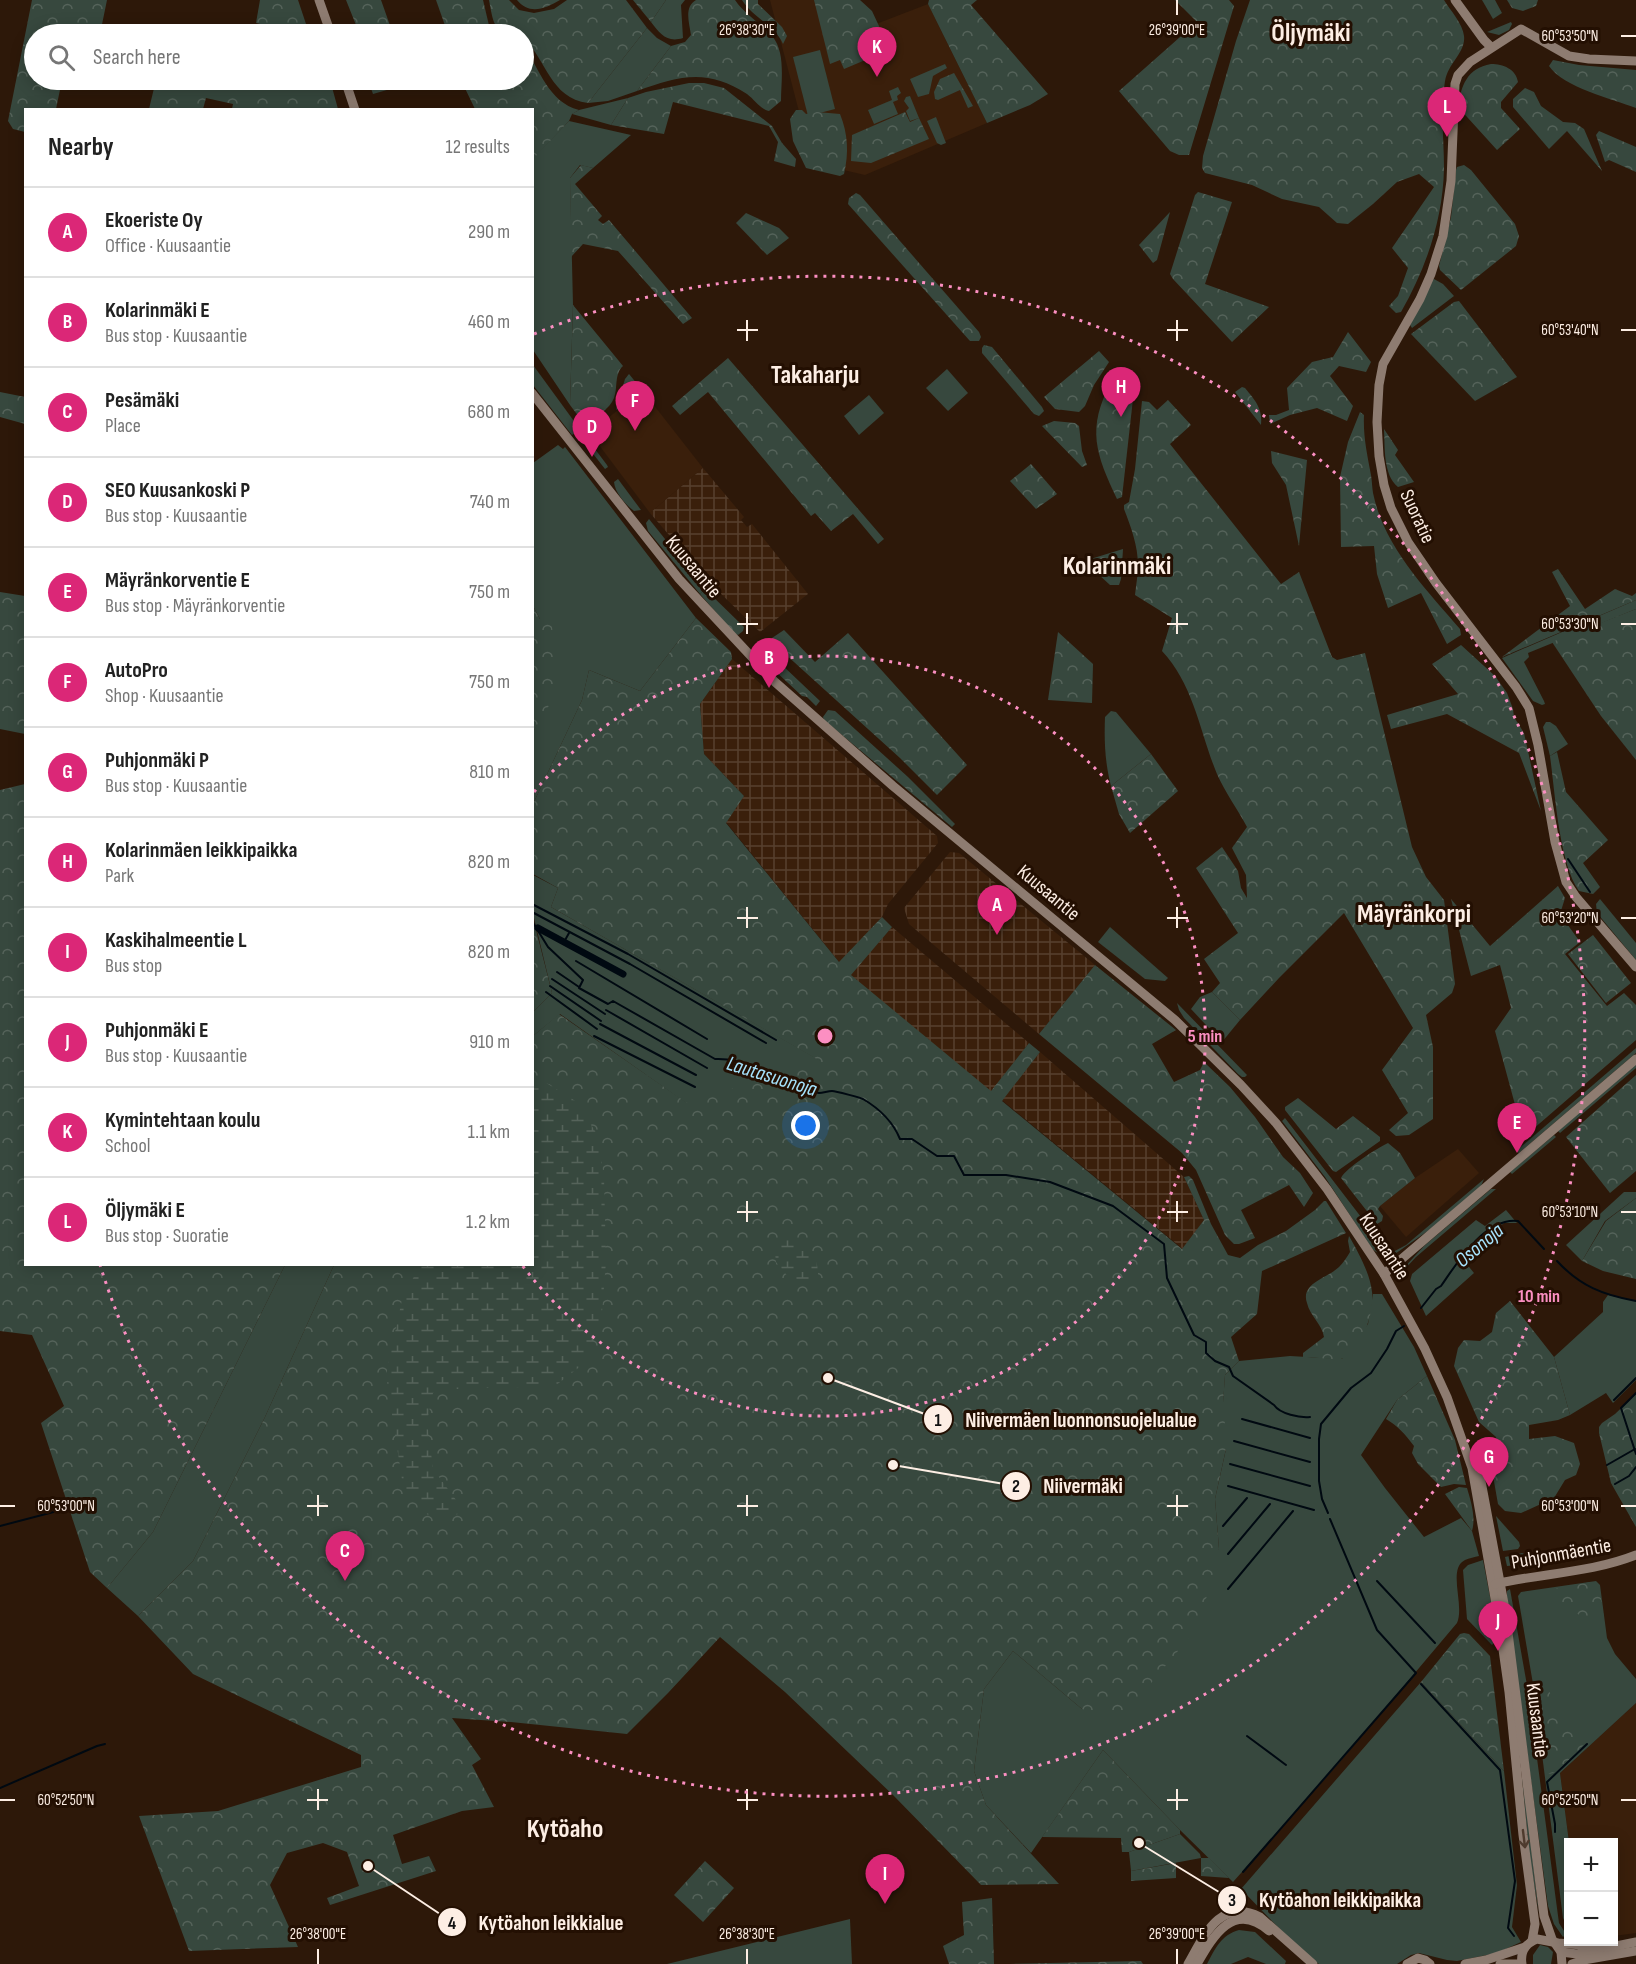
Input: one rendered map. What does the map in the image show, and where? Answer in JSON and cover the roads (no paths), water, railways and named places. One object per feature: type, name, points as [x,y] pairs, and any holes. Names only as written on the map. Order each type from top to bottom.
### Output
[{"type":"main road","points":[[320,0],[328,24]]},
{"type":"main road","points":[[1455,0],[1491,47]]},
{"type":"main road","name":"Suoratie","points":[[1636,61],[1569,56],[1521,29],[1465,66],[1455,84],[1451,181],[1443,236],[1420,299],[1383,364],[1377,422],[1379,456],[1388,496],[1408,542],[1436,583],[1516,687],[1529,708],[1557,851],[1566,882],[1576,897],[1636,967]]},
{"type":"main road","points":[[348,90],[354,108]]},
{"type":"main road","name":"Kuusaantie","points":[[534,396],[680,579],[775,682],[893,786],[1168,1014],[1241,1084],[1276,1123],[1327,1189],[1384,1274],[1447,1397],[1472,1468],[1497,1584],[1542,1902],[1546,1922],[1554,1943],[1561,1952]]},
{"type":"main road","points":[[1384,1274],[1636,1059]]},
{"type":"main road","name":"Puhjonmäentie","points":[[1497,1584],[1602,1566],[1636,1555]]},
{"type":"main road","name":"Kuusaantie","points":[[1497,1584],[1523,1835],[1535,1924],[1529,1944],[1521,1955],[1520,1964]]},
{"type":"main road","points":[[1197,1964],[1215,1933],[1234,1917],[1244,1912],[1260,1917],[1313,1964]]},
{"type":"main road","points":[[1188,1964],[1209,1927],[1215,1921],[1234,1917],[1262,1925],[1303,1964]]},
{"type":"main road","points":[[1465,1964],[1486,1960],[1543,1939],[1554,1943],[1606,1947]]},
{"type":"main road","points":[[1562,1964],[1561,1952],[1577,1954],[1636,1942]]},
{"type":"main road","points":[[1572,1964],[1636,1951]]},
{"type":"main road","points":[[1408,1963],[1418,1958],[1431,1964]]},
{"type":"main road","points":[[1500,1964],[1520,1964]]},
{"type":"waterway","points":[[1568,859],[1590,892]]},
{"type":"waterway","points":[[534,905],[628,954],[776,1040]]},
{"type":"waterway","points":[[534,913],[630,964],[766,1043]]},
{"type":"waterway","name":"Lautasuonoja","points":[[534,924],[548,947],[583,980],[579,988],[608,1004],[613,1001],[715,1059],[746,1064],[786,1078],[815,1092],[834,1091],[863,1099],[885,1116],[900,1139],[912,1139],[937,1156],[954,1156],[964,1175],[1006,1175],[1050,1182],[1113,1206],[1164,1244],[1167,1278],[1194,1335],[1206,1342],[1206,1353],[1215,1361],[1229,1367],[1233,1376],[1281,1411],[1296,1416],[1310,1417]]},
{"type":"waterway","points":[[538,928],[623,974]]},
{"type":"waterway","points":[[564,942],[569,933]]},
{"type":"waterway","points":[[576,961],[707,1039]]},
{"type":"waterway","points":[[557,972],[579,987]]},
{"type":"waterway","points":[[552,979],[605,1014]]},
{"type":"waterway","points":[[550,986],[601,1021]]},
{"type":"waterway","points":[[546,992],[597,1029]]},
{"type":"waterway","points":[[606,1010],[707,1068]]},
{"type":"waterway","points":[[600,1024],[696,1075]]},
{"type":"waterway","points":[[594,1036],[695,1087]]},
{"type":"waterway","name":"Osonoja","points":[[1421,1308],[1441,1286],[1473,1243],[1494,1226],[1518,1221],[1544,1249]]},
{"type":"waterway","name":"Osonoja","points":[[1557,1261],[1583,1283],[1613,1296],[1636,1301]]},
{"type":"waterway","points":[[1328,1513],[1322,1499],[1319,1481],[1321,1424],[1351,1388],[1371,1373],[1396,1331],[1404,1326]]},
{"type":"waterway","points":[[1614,1400],[1636,1378]]},
{"type":"waterway","points":[[1636,1393],[1621,1408],[1636,1454]]},
{"type":"waterway","points":[[1242,1419],[1310,1438]]},
{"type":"waterway","points":[[1234,1441],[1310,1462]]},
{"type":"waterway","points":[[1607,1465],[1635,1449]]},
{"type":"waterway","points":[[1230,1464],[1310,1486]]},
{"type":"waterway","points":[[1615,1484],[1629,1476],[1636,1467]]},
{"type":"waterway","points":[[1228,1486],[1314,1510]]},
{"type":"waterway","points":[[1223,1526],[1247,1498]]},
{"type":"waterway","points":[[1228,1554],[1270,1504]]},
{"type":"waterway","points":[[0,1526],[65,1509]]},
{"type":"waterway","points":[[1228,1589],[1293,1511]]},
{"type":"waterway","points":[[1243,1872],[1416,1673],[1377,1630],[1330,1519]]},
{"type":"waterway","points":[[1377,1581],[1435,1643]]},
{"type":"waterway","points":[[1421,1684],[1500,1770],[1515,1881],[1508,1928],[1514,1936]]},
{"type":"waterway","points":[[1247,1736],[1286,1765]]},
{"type":"waterway","points":[[0,1788],[105,1744]]},
{"type":"waterway","points":[[1555,1832],[1547,1782],[1587,1744]]},
{"type":"place","name":"Kymintehtaan koulu","points":[[877,77]]},
{"type":"place","name":"Öljymäki E","points":[[1447,137]]},
{"type":"place","name":"Kolarinmäen leikkipaikka","points":[[1121,417]]},
{"type":"place","name":"AutoPro","points":[[635,431]]},
{"type":"place","name":"SEO Kuusankoski P","points":[[592,457]]},
{"type":"place","name":"Kolarinmäki E","points":[[769,688]]},
{"type":"place","name":"Ekoeriste Oy","points":[[997,935]]},
{"type":"place","name":"Mäyränkorventie E","points":[[1517,1153]]},
{"type":"place","name":"Niivermäen luonnonsuojelualue","points":[[828,1378]]},
{"type":"place","name":"Niivermäki","points":[[893,1465]]},
{"type":"place","name":"Puhjonmäki P","points":[[1489,1487]]},
{"type":"place","name":"Pesämäki","points":[[345,1581]]},
{"type":"place","name":"Puhjonmäki E","points":[[1498,1651]]},
{"type":"place","name":"Kytöahon leikkipaikka","points":[[1139,1843]]},
{"type":"place","name":"Kytöahon leikkialue","points":[[368,1866]]},
{"type":"place","name":"Kaskihalmeentie L","points":[[885,1904]]},
{"type":"district","name":"Öljymäki","points":[[1311,32]]},
{"type":"district","name":"Takaharju","points":[[815,374]]},
{"type":"district","name":"Kolarinmäki","points":[[1117,565]]},
{"type":"district","name":"Mäyränkorpi","points":[[1414,913]]},
{"type":"district","name":"Kytöaho","points":[[565,1828]]}]
